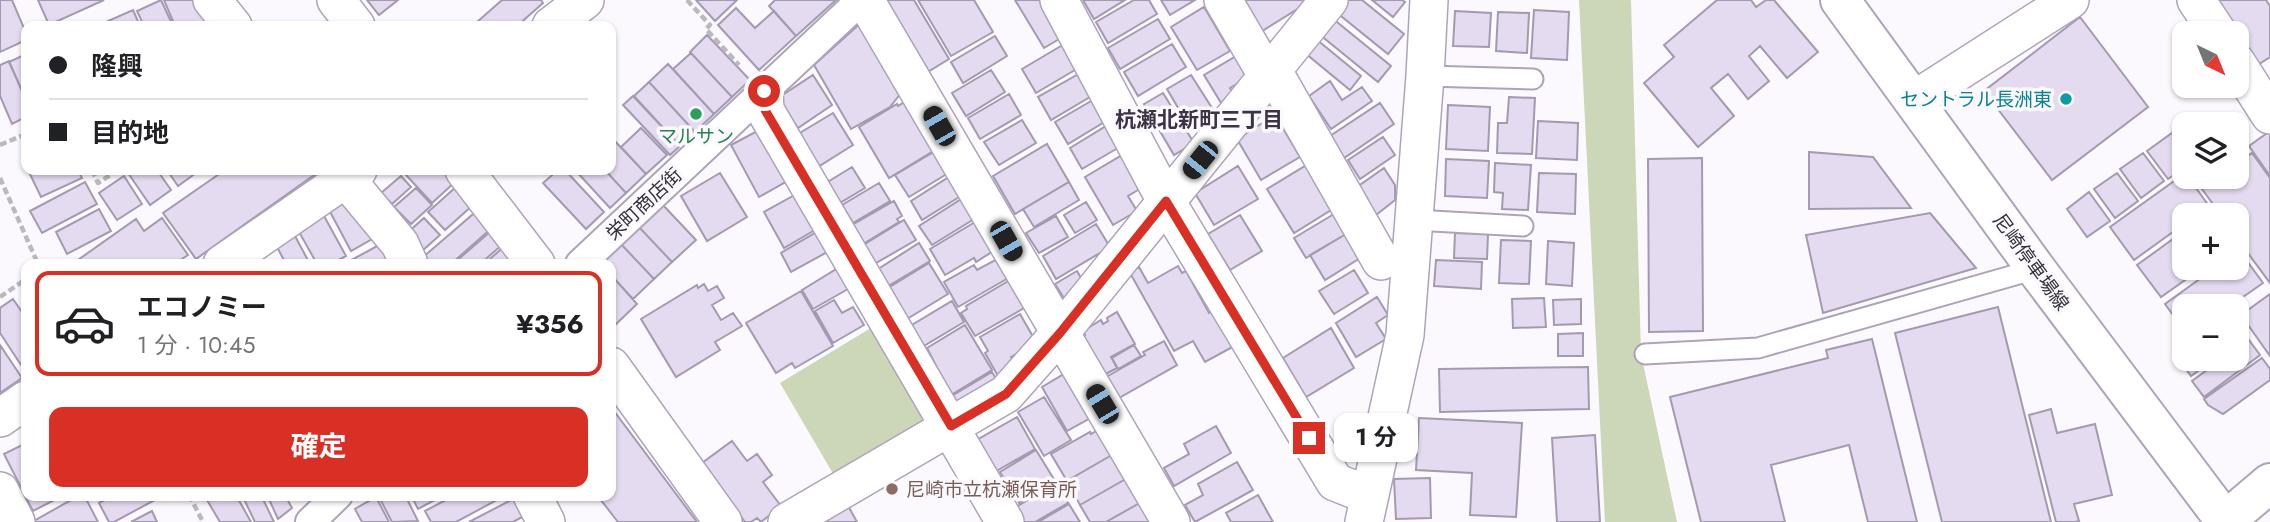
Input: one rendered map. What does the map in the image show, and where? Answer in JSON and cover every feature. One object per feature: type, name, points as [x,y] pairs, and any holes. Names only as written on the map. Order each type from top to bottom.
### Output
[{"type":"main road","name":"尼崎停車場線","points":[[1840,0],[2036,270],[2225,522]]},
{"type":"main road","points":[[2225,522],[2270,484]]},
{"type":"street","points":[[212,0],[229,21]]},
{"type":"street","points":[[336,0],[352,21]]},
{"type":"street","points":[[861,0],[871,10],[1171,522]]},
{"type":"street","name":"栄町商店街","points":[[585,259],[861,0]]},
{"type":"street","points":[[1059,0],[1166,201],[1335,482],[1366,508],[1405,335],[1429,0]]},
{"type":"street","points":[[1223,0],[1381,261]]},
{"type":"street","points":[[787,522],[1006,394],[1060,333],[1329,0]]},
{"type":"street","points":[[1914,100],[2070,0]]},
{"type":"street","points":[[2196,0],[2210,21]]},
{"type":"street","points":[[2249,82],[2270,115]]},
{"type":"street","points":[[764,91],[765,110],[1005,522]]},
{"type":"street","points":[[229,259],[346,175]]},
{"type":"street","points":[[350,175],[400,244],[407,259]]},
{"type":"street","points":[[468,175],[532,259]]},
{"type":"street","points":[[616,373],[723,522]]},
{"type":"street","points":[[0,418],[21,403]]},
{"type":"street","points":[[0,491],[16,522]]},
{"type":"street","points":[[310,522],[332,501]]},
{"type":"street","points":[[535,501],[546,522]]},
{"type":"lane","points":[[1425,76],[1533,79]]},
{"type":"lane","points":[[1414,220],[1523,226]]},
{"type":"lane","points":[[1645,354],[1758,348],[2036,270]]},
{"type":"path","points":[[687,0],[710,25],[706,29],[764,91]]},
{"type":"path","points":[[0,145],[21,136]]},
{"type":"path","points":[[94,175],[98,183],[110,175]]},
{"type":"path","points":[[0,178],[36,259]]},
{"type":"path","points":[[0,297],[21,282]]},
{"type":"path","points":[[192,501],[203,522]]},
{"type":"green space","points":[[1579,0],[1631,0],[1641,354],[1677,522],[1605,522]]},
{"type":"green space","points":[[879,323],[930,423],[835,477],[780,383]]},
{"type":"building","points":[[0,0],[12,0],[21,21],[21,42],[0,52]]},
{"type":"building","points":[[38,0],[104,0],[58,21],[47,21]]},
{"type":"building","points":[[161,0],[171,21],[142,21],[137,11]]},
{"type":"building","points":[[164,0],[196,0],[205,21],[173,21]]},
{"type":"building","points":[[367,0],[398,0],[379,15]]},
{"type":"building","points":[[502,0],[541,0],[543,3],[523,21],[478,21]]},
{"type":"building","points":[[696,0],[737,0],[715,21]]},
{"type":"building","points":[[775,0],[836,0],[796,36],[769,6]]},
{"type":"building","points":[[883,0],[914,0],[949,59],[926,73]]},
{"type":"building","points":[[918,0],[974,0],[993,32],[951,56]]},
{"type":"building","points":[[1015,0],[1052,0],[1071,32],[1044,48]]},
{"type":"building","points":[[1083,0],[1125,0],[1094,19]]},
{"type":"building","points":[[1134,0],[1149,0],[1157,14],[1108,43],[1096,22]]},
{"type":"building","points":[[1161,0],[1195,0],[1170,15]]},
{"type":"building","points":[[1239,0],[1312,0],[1259,33]]},
{"type":"building","points":[[1346,0],[1362,0],[1404,34],[1388,54],[1336,12]]},
{"type":"building","points":[[1372,0],[1402,0],[1405,2],[1393,17]]},
{"type":"building","points":[[1717,0],[1751,0],[1756,7],[1766,0],[1774,0],[1818,52],[1787,78],[1760,46],[1749,56],[1769,81],[1748,99],[1728,74],[1711,88],[1734,116],[1698,147],[1644,83],[1674,57],[1664,45]]},
{"type":"building","points":[[2214,0],[2266,0],[2270,6],[2270,57],[2256,66],[2249,55],[2249,21],[2227,21]]},
{"type":"building","points":[[1204,7],[1230,51],[1197,70],[1171,27]]},
{"type":"building","points":[[736,8],[755,28],[774,11],[796,36],[759,70],[718,25]]},
{"type":"building","points":[[133,10],[138,21],[108,21]]},
{"type":"building","points":[[1534,10],[1569,12],[1567,60],[1531,58]]},
{"type":"building","points":[[1455,11],[1491,13],[1489,47],[1453,46]]},
{"type":"building","points":[[1498,12],[1529,13],[1527,53],[1496,51]]},
{"type":"building","name":"セントラル長洲東","points":[[2080,17],[2148,107],[2052,180],[1984,91]]},
{"type":"building","points":[[1332,18],[1391,66],[1378,82],[1319,34]]},
{"type":"building","points":[[1158,19],[1170,39],[1120,69],[1108,48]]},
{"type":"building","points":[[864,20],[905,88],[890,107],[851,129],[814,65]]},
{"type":"building","points":[[707,35],[750,80],[732,97],[690,52]]},
{"type":"building","points":[[995,36],[1007,56],[963,83],[951,62]]},
{"type":"building","points":[[1316,39],[1361,76],[1350,90],[1305,53]]},
{"type":"building","points":[[1066,43],[1080,67],[1036,93],[1022,69]]},
{"type":"building","points":[[1172,44],[1186,67],[1138,96],[1124,72]]},
{"type":"building","points":[[691,53],[732,97],[714,114],[673,69]]},
{"type":"building","points":[[1238,55],[1250,76],[1230,88],[1236,98],[1223,106],[1204,75]]},
{"type":"building","points":[[21,56],[21,89],[9,62]]},
{"type":"building","points":[[9,61],[21,89],[21,120],[12,124],[0,96],[0,65]]},
{"type":"building","points":[[668,64],[714,114],[695,132],[649,82]]},
{"type":"building","points":[[991,70],[1005,92],[966,116],[952,93]]},
{"type":"building","points":[[1082,72],[1095,94],[1051,120],[1038,97]]},
{"type":"building","points":[[813,75],[832,105],[798,128],[778,98]]},
{"type":"building","points":[[1191,75],[1212,108],[1187,123],[1167,89]]},
{"type":"building","points":[[1330,81],[1342,100],[1362,87],[1372,101],[1331,129],[1309,96]]},
{"type":"building","points":[[649,82],[695,132],[680,146],[634,96]]},
{"type":"building","points":[[1163,93],[1194,143],[1174,155],[1144,104]]},
{"type":"building","points":[[1009,94],[1021,115],[980,139],[968,118]]},
{"type":"building","points":[[633,96],[680,146],[670,155],[623,105]]},
{"type":"building","points":[[1098,97],[1111,118],[1068,144],[1055,122]]},
{"type":"building","points":[[1509,97],[1535,98],[1532,154],[1497,153],[1498,123],[1507,123]]},
{"type":"building","points":[[906,101],[935,150],[889,178],[859,127]]},
{"type":"building","points":[[1380,103],[1394,124],[1344,158],[1330,136]]},
{"type":"building","points":[[1448,105],[1490,107],[1488,151],[1446,149]]},
{"type":"building","points":[[833,113],[853,145],[813,170],[793,137]]},
{"type":"building","points":[[1275,115],[1300,157],[1261,180],[1237,139]]},
{"type":"building","points":[[1022,120],[1036,143],[999,165],[984,142]]},
{"type":"building","points":[[1538,121],[1578,123],[1577,160],[1536,158]]},
{"type":"building","points":[[1111,123],[1123,145],[1082,169],[1070,148]]},
{"type":"building","points":[[641,128],[667,155],[646,174],[621,147]]},
{"type":"building","points":[[761,129],[789,180],[759,197],[731,145]]},
{"type":"building","points":[[2270,131],[2270,176],[2249,146]]},
{"type":"building","points":[[2172,133],[2172,176],[2168,179],[2147,151]]},
{"type":"building","points":[[1383,137],[1395,155],[1360,179],[1348,160]]},
{"type":"building","points":[[616,142],[646,174],[626,193],[610,175],[616,175]]},
{"type":"building","points":[[1047,144],[1069,182],[1015,214],[993,176]]},
{"type":"building","points":[[937,150],[950,172],[909,197],[895,175]]},
{"type":"building","points":[[1129,151],[1148,184],[1128,196],[1137,211],[1113,225],[1085,177]]},
{"type":"building","points":[[1809,152],[1873,157],[1911,208],[1809,209]]},
{"type":"building","points":[[2143,153],[2164,181],[2141,198],[2120,169]]},
{"type":"building","points":[[2252,153],[2270,178],[2270,283],[2249,255],[2249,203],[2212,203],[2202,189],[2249,189],[2249,155]]},
{"type":"building","points":[[1702,158],[1703,331],[1649,332],[1648,159]]},
{"type":"building","points":[[1446,159],[1489,161],[1487,198],[1445,196]]},
{"type":"building","points":[[1310,163],[1336,207],[1294,233],[1267,189]]},
{"type":"building","points":[[1495,163],[1531,165],[1528,210],[1502,209],[1503,193],[1494,192]]},
{"type":"building","points":[[1238,166],[1258,199],[1214,225],[1195,193]]},
{"type":"building","points":[[852,167],[865,188],[833,207],[821,186]]},
{"type":"building","points":[[1384,168],[1395,185],[1395,200],[1376,215],[1357,187]]},
{"type":"building","points":[[720,173],[747,217],[707,241],[681,196]]},
{"type":"building","points":[[1539,173],[1576,174],[1575,214],[1537,212]]},
{"type":"building","points":[[2117,173],[2138,201],[2115,218],[2094,189]]},
{"type":"building","points":[[30,175],[80,175],[82,178],[41,197]]},
{"type":"building","points":[[129,175],[160,175],[171,190],[150,205]]},
{"type":"building","points":[[170,175],[193,175],[178,186]]},
{"type":"building","points":[[218,175],[314,175],[196,259],[163,213]]},
{"type":"building","points":[[406,175],[448,175],[455,182],[432,203]]},
{"type":"building","points":[[552,175],[570,175],[604,212],[586,229],[543,183]]},
{"type":"building","points":[[580,175],[610,175],[626,193],[610,208]]},
{"type":"building","points":[[952,175],[964,194],[922,220],[911,201]]},
{"type":"building","points":[[124,176],[142,204],[117,220],[99,193]]},
{"type":"building","points":[[401,176],[411,187],[392,204],[381,193]]},
{"type":"building","points":[[85,182],[97,204],[42,233],[30,211]]},
{"type":"building","points":[[1069,182],[1079,200],[1034,227],[1023,209]]},
{"type":"building","points":[[879,183],[890,201],[853,223],[842,205]]},
{"type":"building","points":[[2172,183],[2172,189],[2197,189],[2207,203],[2172,203],[2172,233],[2134,260],[2110,227]]},
{"type":"building","points":[[456,187],[473,205],[445,230],[428,212]]},
{"type":"building","points":[[416,188],[432,205],[411,224],[394,207]]},
{"type":"building","points":[[800,192],[820,227],[784,248],[764,212]]},
{"type":"building","points":[[2089,192],[2110,221],[2087,237],[2067,209]]},
{"type":"building","points":[[966,196],[979,216],[932,245],[919,226]]},
{"type":"building","points":[[349,197],[372,239],[351,251],[328,208]]},
{"type":"building","points":[[894,201],[902,216],[897,219],[899,222],[863,244],[852,225]]},
{"type":"building","points":[[1086,202],[1097,220],[1075,233],[1064,215]]},
{"type":"building","points":[[662,204],[696,240],[672,262],[638,226]]},
{"type":"building","points":[[99,209],[111,231],[67,254],[56,232]]},
{"type":"building","points":[[479,209],[494,226],[457,259],[422,258]]},
{"type":"building","points":[[1339,211],[1351,231],[1306,258],[1294,238]]},
{"type":"building","points":[[1930,213],[1976,268],[1823,313],[1806,235]]},
{"type":"building","points":[[1240,215],[1262,251],[1230,270],[1208,234]]},
{"type":"building","points":[[324,216],[346,256],[340,259],[314,259],[298,230]]},
{"type":"building","points":[[1056,216],[1068,237],[1039,253],[1026,233]]},
{"type":"building","points":[[162,218],[188,255],[182,259],[79,259],[136,219],[144,231]]},
{"type":"building","points":[[424,218],[440,235],[422,251],[406,234]]},
{"type":"building","points":[[980,219],[998,248],[976,262],[974,258],[945,275],[930,249]]},
{"type":"building","points":[[904,220],[916,240],[871,266],[860,247]]},
{"type":"building","points":[[1096,224],[1110,247],[1056,279],[1043,256]]},
{"type":"building","points":[[638,226],[672,262],[654,279],[620,243]]},
{"type":"building","points":[[820,230],[831,250],[791,272],[781,253]]},
{"type":"building","points":[[491,231],[503,244],[486,259],[459,259]]},
{"type":"building","points":[[1351,231],[1365,255],[1325,280],[1310,255]]},
{"type":"building","points":[[1455,233],[1488,234],[1487,259],[1454,258]]},
{"type":"building","points":[[295,236],[307,259],[283,259],[277,247]]},
{"type":"building","points":[[1501,240],[1531,241],[1529,284],[1499,283]]},
{"type":"building","points":[[2172,240],[2172,280],[2185,280],[2161,297],[2137,265]]},
{"type":"building","points":[[1548,241],[1574,243],[1572,286],[1546,284]]},
{"type":"building","points":[[620,243],[654,279],[633,299],[616,280],[616,259],[602,259]]},
{"type":"building","points":[[919,243],[930,261],[885,288],[875,271]]},
{"type":"building","points":[[381,244],[388,259],[353,259]]},
{"type":"building","points":[[506,245],[516,259],[490,259]]},
{"type":"building","points":[[999,258],[1010,277],[958,307],[944,282],[974,265],[977,270]]},
{"type":"building","points":[[1436,260],[1482,262],[1481,289],[1434,286]]},
{"type":"building","points":[[929,263],[948,294],[907,319],[888,288]]},
{"type":"building","points":[[2249,264],[2263,283],[2247,294],[2179,294],[2198,280],[2249,280]]},
{"type":"building","points":[[843,265],[855,285],[813,309],[802,290]]},
{"type":"building","points":[[1178,266],[1182,273],[1186,271],[1209,313],[1218,308],[1238,344],[1205,362],[1193,341],[1174,351],[1130,273],[1139,267],[1148,283]]},
{"type":"building","points":[[1354,270],[1368,293],[1334,314],[1319,291]]},
{"type":"building","points":[[1077,271],[1084,283],[1067,303],[1055,284]]},
{"type":"building","points":[[1010,280],[1026,307],[975,336],[961,313],[967,309],[966,306]]},
{"type":"building","points":[[616,281],[637,304],[616,324]]},
{"type":"building","points":[[704,284],[708,291],[717,286],[724,298],[712,305],[721,320],[733,313],[742,326],[715,342],[720,350],[676,377],[641,319],[697,285],[698,288]]},
{"type":"building","points":[[801,291],[833,346],[795,368],[792,363],[776,373],[746,323]]},
{"type":"building","points":[[2270,294],[2270,356],[2249,326],[2249,309]]},
{"type":"building","points":[[1377,297],[1388,315],[1376,323],[1386,339],[1356,357],[1336,323]]},
{"type":"building","points":[[1544,298],[1546,327],[1513,328],[1512,299]]},
{"type":"building","points":[[13,299],[21,311],[21,365],[0,333],[0,308]]},
{"type":"building","points":[[1581,299],[1581,324],[1554,325],[1553,300]]},
{"type":"building","points":[[2172,299],[2172,314],[2165,304]]},
{"type":"building","points":[[834,300],[842,313],[853,307],[864,325],[833,343],[815,311]]},
{"type":"building","points":[[952,301],[964,322],[922,347],[910,326]]},
{"type":"building","points":[[1998,307],[2051,522],[1942,522],[1895,333]]},
{"type":"building","points":[[1117,312],[1135,344],[1111,357],[1117,368],[1098,378],[1080,338],[1085,335],[1083,331],[1101,320],[1103,324]]},
{"type":"building","points":[[1020,314],[1036,342],[1011,357],[1016,366],[998,376],[985,353],[988,351],[980,337]]},
{"type":"building","points":[[965,325],[992,370],[951,395],[927,348]]},
{"type":"building","points":[[1331,328],[1354,368],[1306,397],[1283,358]]},
{"type":"building","points":[[1583,333],[1583,356],[1558,356],[1558,334]]},
{"type":"building","points":[[1872,339],[1917,522],[1868,522],[1849,445],[1771,465],[1785,522],[1701,522],[1670,397],[1828,358],[1826,350]]},
{"type":"building","points":[[2249,340],[2260,355],[2249,363]]},
{"type":"building","points":[[1164,341],[1177,365],[1112,402],[1099,381]]},
{"type":"building","points":[[0,345],[21,379],[0,393]]},
{"type":"building","points":[[1134,345],[1141,356],[1118,369],[1112,358]]},
{"type":"building","points":[[2262,358],[2270,369],[2270,380],[2223,414],[2208,405],[2204,399],[2244,371],[2249,371],[2249,367]]},
{"type":"building","points":[[1588,367],[1589,409],[1440,412],[1439,369]]},
{"type":"building","points":[[1069,371],[1094,416],[1067,431],[1042,387]]},
{"type":"building","points":[[2206,371],[2239,371],[2204,397],[2192,381]]},
{"type":"building","points":[[992,372],[998,382],[956,408],[950,397]]},
{"type":"building","points":[[1044,397],[1071,440],[1044,456],[1018,412]]},
{"type":"building","points":[[2051,409],[2057,433],[2095,424],[2112,495],[2074,504],[2079,521],[2075,522],[2056,522],[2029,415]]},
{"type":"building","points":[[616,414],[697,522],[618,522],[602,501],[616,501]]},
{"type":"building","points":[[1017,417],[1035,449],[993,473],[975,441]]},
{"type":"building","points":[[1419,418],[1522,423],[1516,517],[1470,515],[1472,473],[1416,470]]},
{"type":"building","points":[[1216,426],[1231,453],[1174,486],[1164,468],[1189,454],[1184,444]]},
{"type":"building","points":[[1103,427],[1117,452],[1067,481],[1051,454]]},
{"type":"building","points":[[1595,435],[1600,522],[1557,522],[1552,438]]},
{"type":"building","points":[[732,441],[747,461],[757,454],[772,475],[763,482],[781,506],[761,522],[757,518],[745,522],[702,463]]},
{"type":"building","points":[[21,446],[21,487],[4,454]]},
{"type":"building","points":[[1036,450],[1055,481],[1019,503],[1000,472]]},
{"type":"building","points":[[1117,452],[1131,476],[1080,505],[1067,481]]},
{"type":"building","points":[[1237,462],[1253,490],[1195,522],[1185,505],[1203,495],[1198,484]]},
{"type":"building","points":[[1131,476],[1145,500],[1106,522],[1090,522],[1080,505]]},
{"type":"building","points":[[1430,478],[1431,518],[1396,519],[1394,479]]},
{"type":"building","points":[[1056,483],[1068,503],[1035,522],[1018,522],[1011,510]]},
{"type":"building","points":[[1258,495],[1273,522],[1231,522],[1226,513]]},
{"type":"building","points":[[1145,500],[1157,522],[1106,522]]},
{"type":"building","points":[[28,501],[52,501],[33,511]]},
{"type":"building","points":[[69,501],[87,501],[98,522],[32,522]]},
{"type":"building","points":[[153,501],[114,522],[109,522],[99,503]]},
{"type":"building","points":[[208,501],[239,501],[251,522],[220,522]]},
{"type":"building","points":[[245,501],[264,501],[274,522],[255,522]]},
{"type":"building","points":[[270,501],[288,501],[292,508],[278,519]]},
{"type":"building","points":[[369,501],[378,501],[389,522],[362,522],[355,509]]},
{"type":"building","points":[[381,501],[408,501],[418,521],[392,522]]},
{"type":"building","points":[[414,501],[433,501],[418,509]]},
{"type":"building","points":[[444,501],[495,501],[456,522],[431,522],[425,511]]},
{"type":"building","points":[[509,501],[516,501],[524,516],[513,522],[469,522]]},
{"type":"building","points":[[846,502],[857,522],[826,522],[823,516]]},
{"type":"building","points":[[1069,504],[1080,522],[1038,522]]},
{"type":"building","points":[[152,511],[157,522],[131,522]]},
{"type":"place","name":"セントラル長洲東","points":[[2066,99]]},
{"type":"place","name":"マルサン","points":[[696,114]]},
{"type":"place","name":"尼崎市立杭瀬保育所","points":[[892,489]]},
{"type":"district","name":"杭瀬北新町三丁目","points":[[1199,120]]},
{"type":"route","points":[[764,91],[765,110],[951,426],[1006,394],[1060,333],[1166,201],[1309,438]]}]
